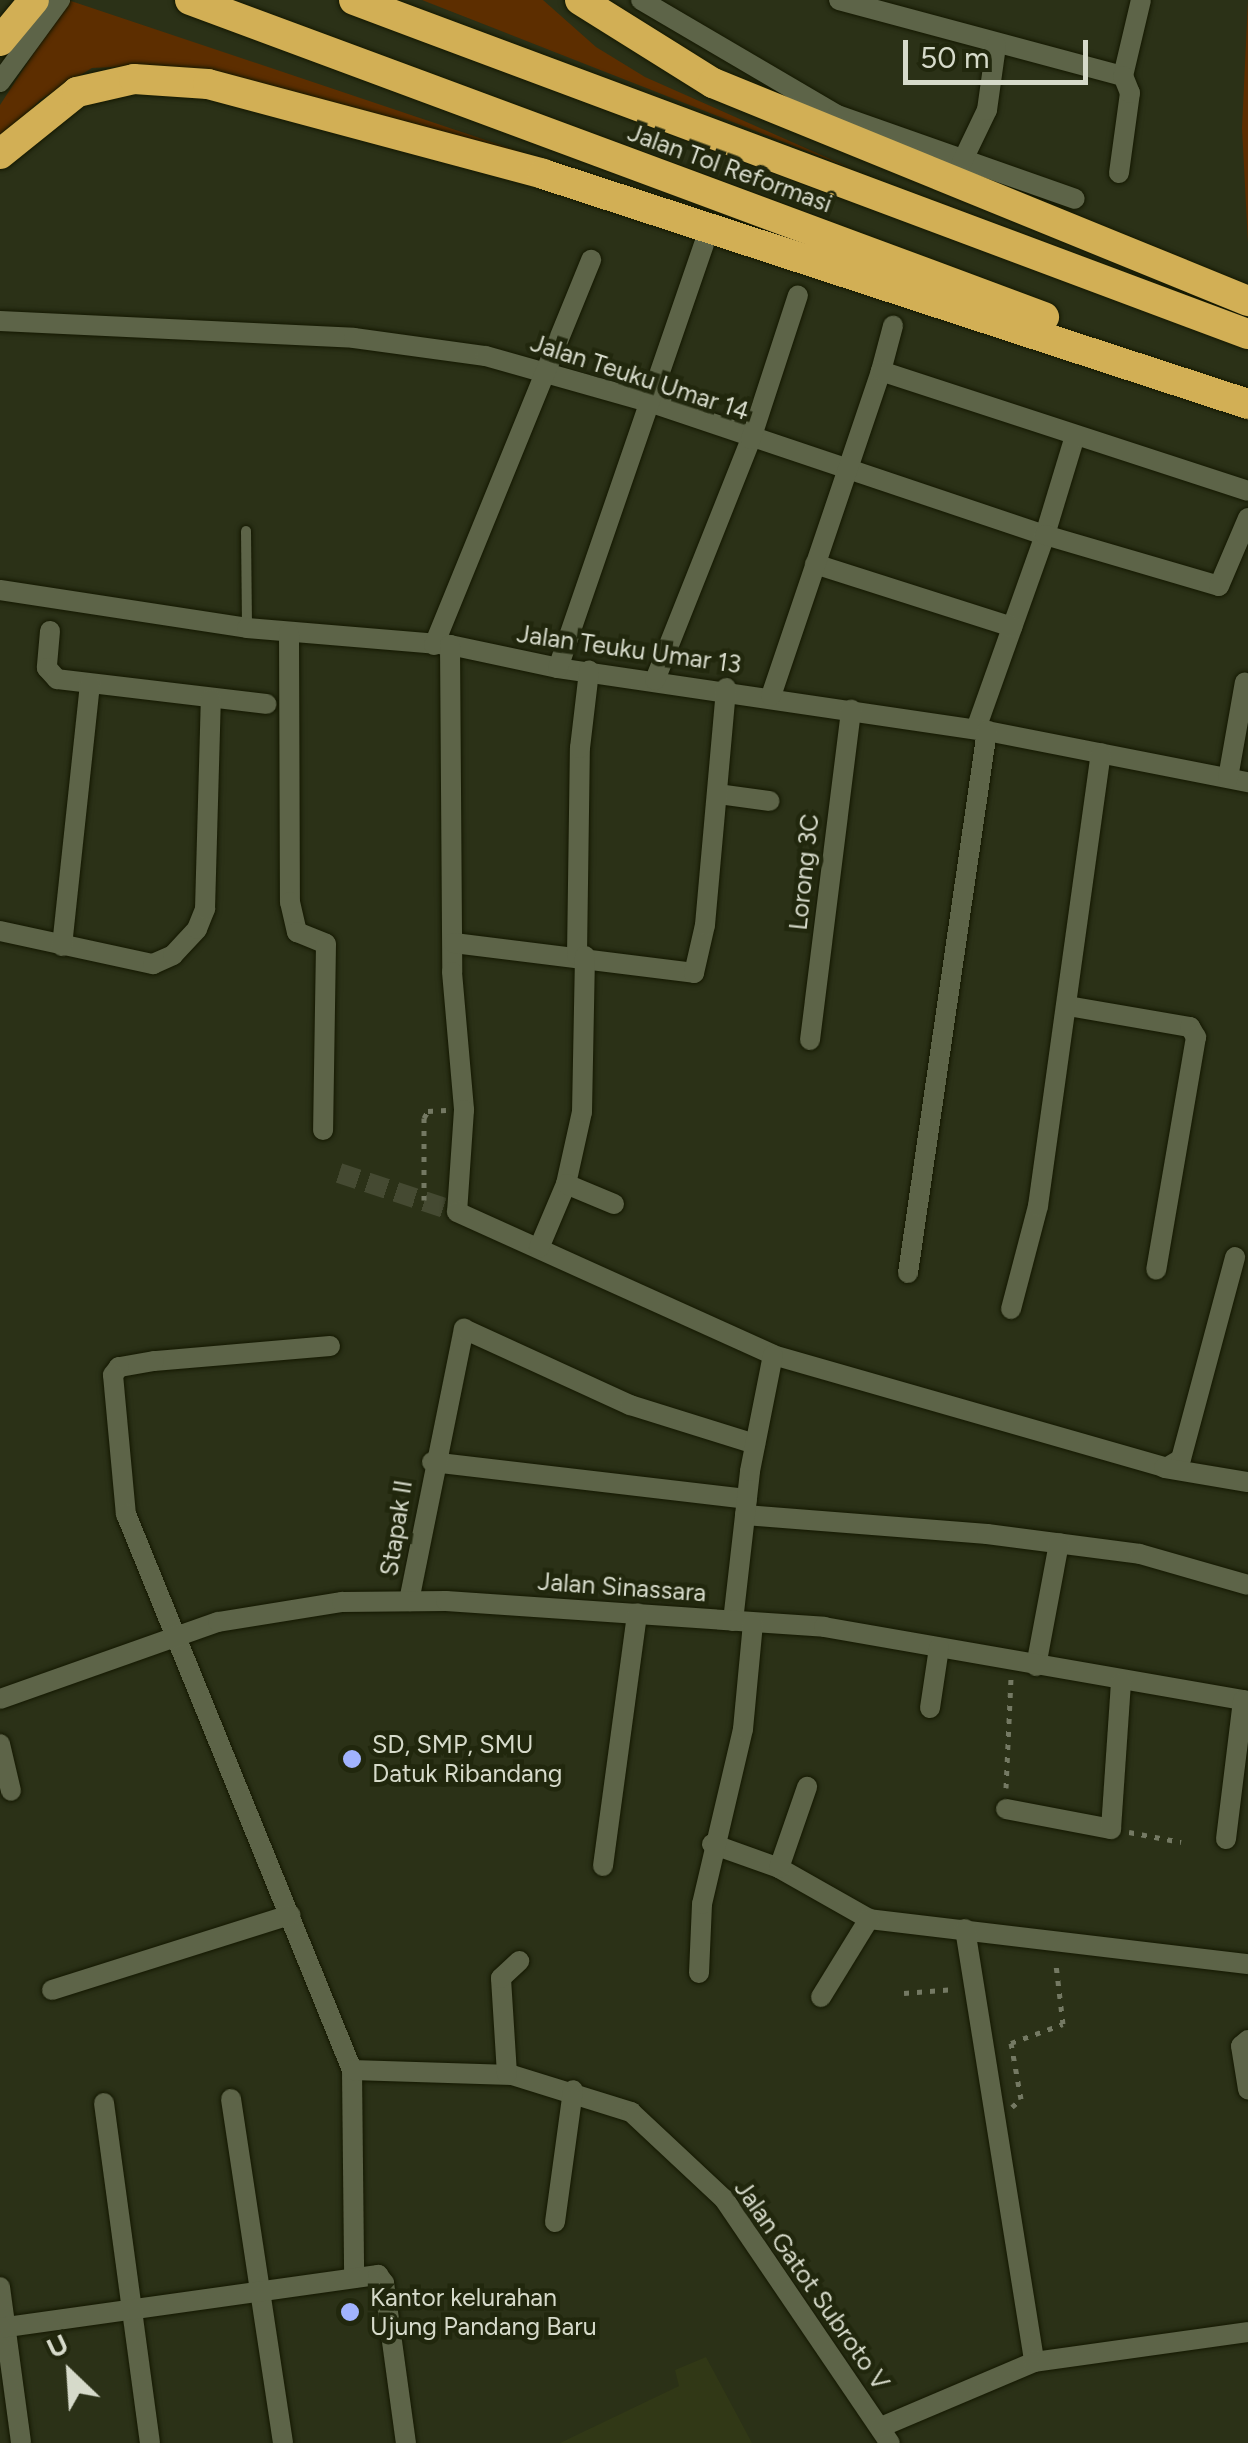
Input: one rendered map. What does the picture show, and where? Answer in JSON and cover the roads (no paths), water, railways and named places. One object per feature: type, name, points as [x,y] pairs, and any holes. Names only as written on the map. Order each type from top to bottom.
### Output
[{"type":"highway","points":[[0,21],[21,0]]},
{"type":"highway","points":[[0,42],[34,0]]},
{"type":"highway","name":"Jalan Tol Reformasi","points":[[190,0],[1248,393]]},
{"type":"highway","name":"Jalan Tol Reformasi","points":[[354,0],[1248,334]]},
{"type":"highway","points":[[580,0],[713,84],[1248,302]]},
{"type":"highway","points":[[0,154],[77,92],[134,78],[208,84],[543,174],[1248,404]]},
{"type":"street","points":[[0,82],[60,0]]},
{"type":"street","points":[[640,0],[837,115],[961,164],[1074,200]]},
{"type":"street","points":[[839,0],[996,46],[1123,76]]},
{"type":"street","points":[[1119,173],[1130,93],[1123,76],[1141,0]]},
{"type":"street","points":[[961,164],[987,110],[996,46]]},
{"type":"street","points":[[558,668],[704,244]]},
{"type":"street","points":[[592,260],[442,645],[464,1110],[457,1212],[773,1354],[1162,1468],[1248,1482]]},
{"type":"street","points":[[654,680],[750,439],[798,296]]},
{"type":"street","name":"Jalan Teuku Umar 14","points":[[0,321],[354,338],[549,371],[1045,535],[1219,586],[1248,518]]},
{"type":"street","points":[[771,696],[893,326]]},
{"type":"street","points":[[881,371],[1248,491]]},
{"type":"street","points":[[908,1273],[981,730],[1075,436]]},
{"type":"street","points":[[815,564],[1012,627]]},
{"type":"street","name":"Jalan Teuku Umar 13","points":[[0,590],[247,628],[442,645],[558,668],[726,688],[981,730],[1238,780]]},
{"type":"street","points":[[50,631],[52,677],[267,704]]},
{"type":"street","points":[[290,632],[290,902],[296,932],[326,944],[323,1130]]},
{"type":"street","points":[[538,1248],[566,1184],[582,1112],[580,748],[590,672]]},
{"type":"street","points":[[1238,780],[1245,682]]},
{"type":"street","points":[[62,946],[90,684]]},
{"type":"street","points":[[454,942],[694,973],[718,794],[726,688]]},
{"type":"street","points":[[0,931],[160,963],[197,929],[205,910],[212,699]]},
{"type":"street","name":"Lorong 3C","points":[[810,1040],[851,710]]},
{"type":"street","points":[[1010,1309],[1038,1206],[1101,753]]},
{"type":"street","points":[[718,794],[770,801]]},
{"type":"street","points":[[1068,1006],[1190,1027],[1196,1037],[1156,1270]]},
{"type":"street","points":[[566,1184],[614,1204]]},
{"type":"street","points":[[1162,1468],[1181,1459],[1235,1257]]},
{"type":"street","name":"Stapak II","points":[[409,1602],[432,1462],[464,1329],[630,1404],[754,1444]]},
{"type":"street","points":[[330,1346],[170,1360],[114,1372],[122,1502],[172,1634],[352,2070],[354,2278]]},
{"type":"street","points":[[700,1973],[712,1844],[742,1729],[746,1507],[754,1444],[773,1354]]},
{"type":"street","points":[[432,1462],[746,1507],[1140,1554],[1248,1585]]},
{"type":"street","points":[[1036,1666],[1059,1543]]},
{"type":"street","name":"Jalan Sinassara","points":[[0,1698],[172,1634],[276,1610],[409,1602],[824,1627],[1121,1682],[1245,1700]]},
{"type":"street","points":[[603,1866],[638,1613]]},
{"type":"street","points":[[930,1708],[939,1648]]},
{"type":"street","points":[[1006,1809],[1111,1829],[1121,1682]]},
{"type":"street","points":[[1226,1839],[1245,1700]]},
{"type":"street","points":[[0,1744],[12,1791]]},
{"type":"street","points":[[779,1868],[807,1788]]},
{"type":"street","points":[[712,1844],[779,1868],[869,1919],[1248,1964]]},
{"type":"street","points":[[52,1990],[290,1916]]},
{"type":"street","points":[[821,1996],[869,1919]]},
{"type":"street","points":[[965,1928],[990,2111],[1034,2362]]},
{"type":"street","points":[[507,2074],[501,1978],[519,1961]]},
{"type":"street","points":[[1248,2040],[1241,2046],[1248,2089]]},
{"type":"street","name":"Jalan Gatot Subroto V","points":[[352,2070],[507,2074],[573,2090],[632,2112],[724,2198],[885,2435]]},
{"type":"street","points":[[555,2222],[573,2090]]},
{"type":"street","points":[[232,2099],[283,2443]]},
{"type":"street","points":[[104,2103],[150,2443]]},
{"type":"street","points":[[3,2328],[378,2275],[384,2281],[406,2443]]},
{"type":"street","points":[[0,2287],[22,2443]]},
{"type":"street","points":[[885,2435],[1034,2362],[1248,2332]]},
{"type":"lane","points":[[246,531],[247,628]]},
{"type":"tunnel","points":[[339,1173],[457,1212]]},
{"type":"place","name":"SD, SMP, SMU Datuk Ribandang","points":[[352,1759]]},
{"type":"place","name":"Kantor kelurahan Ujung Pandang Baru","points":[[350,2312]]}]
